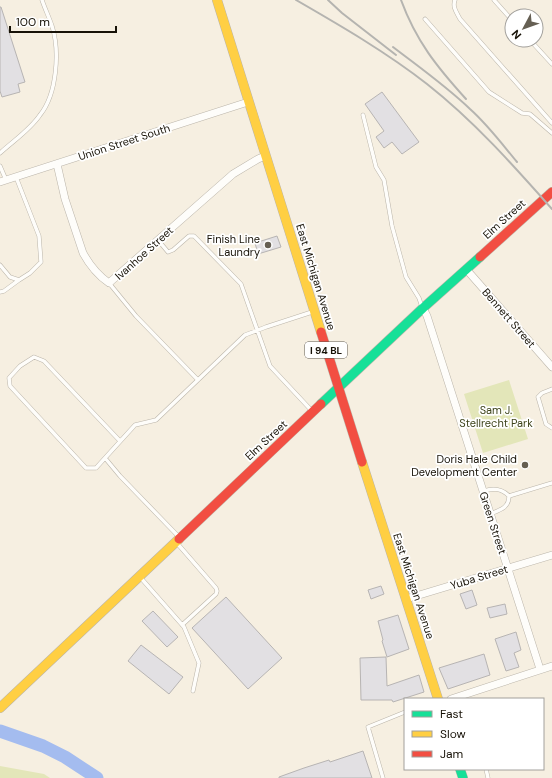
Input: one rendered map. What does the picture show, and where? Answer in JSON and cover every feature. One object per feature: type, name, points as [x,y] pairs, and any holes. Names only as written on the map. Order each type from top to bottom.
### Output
[{"type":"main road","name":"East Michigan Avenue","points":[[216,0],[438,698]]},
{"type":"main road","name":"Elm Street","points":[[3,705],[423,308],[552,192]]},
{"type":"street","name":"Union Street South","points":[[3,181],[248,102]]},
{"type":"street","name":"Ivanhoe Street","points":[[57,164],[65,199],[86,260],[103,279],[109,283],[233,174],[265,156]]},
{"type":"street","name":"Bennett Street","points":[[466,269],[552,367]]},
{"type":"street","name":"Green Street","points":[[423,308],[427,316],[540,669]]},
{"type":"street","name":"Yuba Street","points":[[406,599],[508,569],[552,554]]},
{"type":"street","points":[[462,697],[552,666]]},
{"type":"lane","points":[[0,153],[40,116],[49,100],[55,67],[55,45],[52,27],[42,0]]},
{"type":"lane","points":[[455,0],[455,10],[460,19],[552,123]]},
{"type":"lane","points":[[494,0],[504,11]]},
{"type":"lane","points":[[425,19],[489,92],[522,113],[530,114],[552,133]]},
{"type":"lane","points":[[537,48],[552,64]]},
{"type":"lane","points":[[363,115],[376,167],[384,180],[392,226],[406,277],[420,298],[423,308]]},
{"type":"lane","points":[[0,166],[3,181]]},
{"type":"lane","points":[[0,292],[4,291],[30,273],[41,262],[39,236],[16,177]]},
{"type":"lane","points":[[158,240],[168,252],[173,250],[189,236],[194,236],[241,284],[270,366],[313,412]]},
{"type":"lane","points":[[0,265],[10,277],[19,280]]},
{"type":"lane","points":[[109,283],[136,316],[198,380]]},
{"type":"lane","points":[[120,441],[44,361],[34,357],[20,366],[9,378],[10,386],[86,468],[96,468],[135,425],[156,420],[245,335],[314,311]]},
{"type":"lane","points":[[552,389],[542,393],[538,397],[546,424],[552,428]]},
{"type":"lane","points":[[105,458],[178,540],[216,588],[216,594],[182,625]]},
{"type":"lane","points":[[509,496],[552,483]]},
{"type":"lane","points":[[483,491],[498,489],[505,492],[509,496],[507,506],[490,514]]},
{"type":"lane","points":[[139,576],[184,627],[199,663],[193,691]]},
{"type":"lane","points":[[382,778],[368,727],[404,712]]},
{"type":"green space","name":"Sam J. Stellrecht Park","points":[[509,380],[528,439],[483,453],[464,394]]},
{"type":"green space","points":[[0,766],[44,774],[50,778],[0,778]]},
{"type":"building","points":[[0,7],[25,82],[18,84],[20,92],[2,97],[0,91]]},
{"type":"building","points":[[382,92],[419,142],[402,154],[392,142],[384,148],[376,137],[384,131],[365,104]]},
{"type":"building","name":"Finish Line Laundry","points":[[277,236],[281,247],[258,254],[255,243]]},
{"type":"building","points":[[381,586],[384,594],[371,599],[368,590]]},
{"type":"building","points":[[472,590],[477,605],[466,609],[460,594]]},
{"type":"building","points":[[226,597],[282,658],[248,689],[192,628]]},
{"type":"building","points":[[505,604],[507,614],[490,618],[487,608]]},
{"type":"building","points":[[153,611],[178,637],[167,647],[142,621]]},
{"type":"building","points":[[398,615],[409,649],[387,657],[378,621]]},
{"type":"building","points":[[516,632],[521,650],[514,653],[519,667],[506,671],[495,639]]},
{"type":"building","points":[[141,645],[183,677],[169,694],[128,661]]},
{"type":"building","points":[[484,654],[490,675],[448,689],[439,668]]},
{"type":"building","points":[[386,657],[387,686],[419,675],[424,692],[393,702],[392,700],[361,700],[360,658]]},
{"type":"building","points":[[363,751],[372,778],[279,778],[304,768],[329,760],[330,762]]},
{"type":"waterway","points":[[0,731],[43,746],[65,757],[97,778]]},
{"type":"railway","points":[[296,0],[379,50],[427,84],[477,128],[552,209]]},
{"type":"railway","points":[[328,0],[342,13],[396,55]]},
{"type":"railway","points":[[401,0],[413,28],[428,53],[466,99]]},
{"type":"railway","points":[[393,47],[442,85],[477,115],[517,162]]},
{"type":"traffic: fast","points":[[321,404],[423,308],[480,257]]},
{"type":"traffic: fast","points":[[460,770],[463,778]]},
{"type":"traffic: slow","points":[[217,0],[321,332]]},
{"type":"traffic: slow","points":[[362,462],[438,698]]},
{"type":"traffic: slow","points":[[0,708],[179,539]]},
{"type":"traffic: jam","points":[[480,257],[552,192]]},
{"type":"traffic: jam","points":[[321,332],[362,462]]},
{"type":"traffic: jam","points":[[179,539],[321,404]]},
{"type":"place","name":"Finish Line Laundry","points":[[268,245]]},
{"type":"place","name":"Doris Hale Child Development Center","points":[[525,465]]}]
